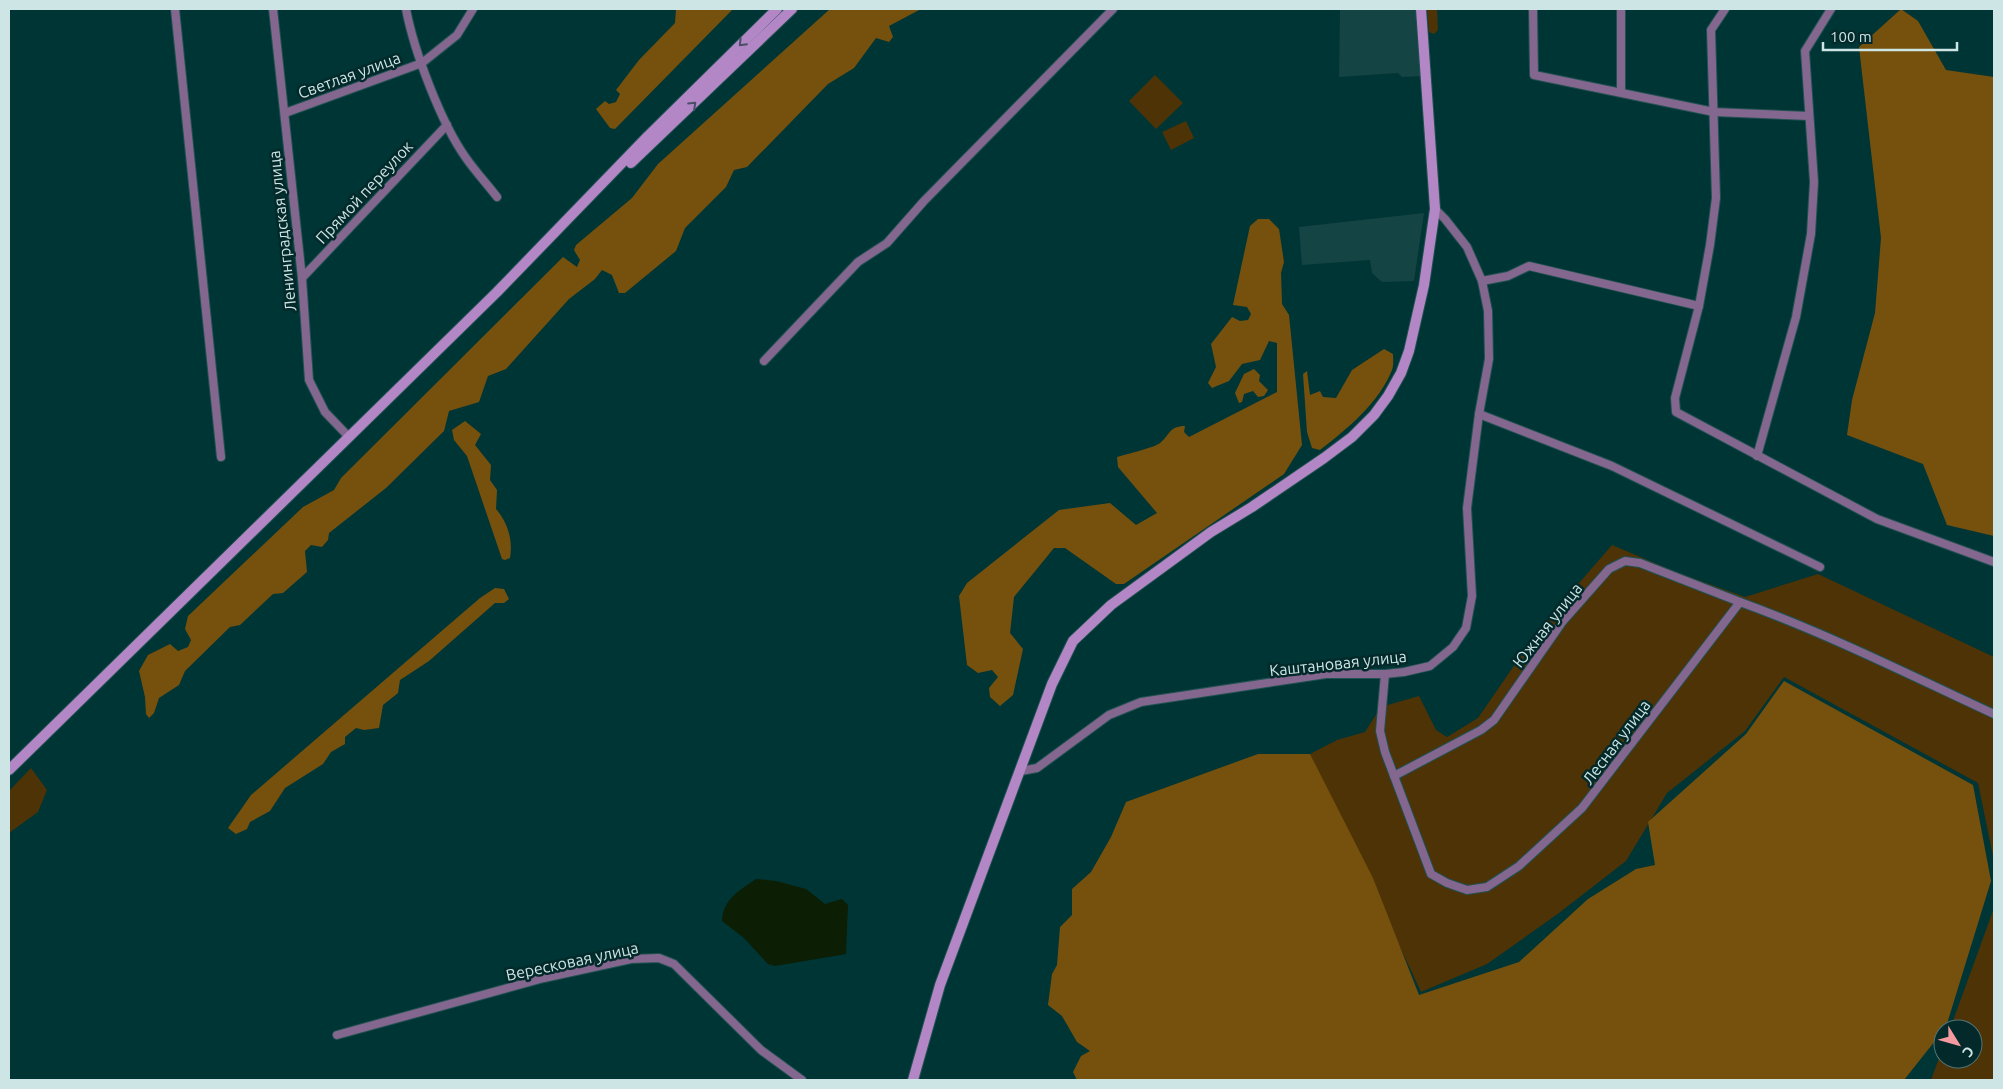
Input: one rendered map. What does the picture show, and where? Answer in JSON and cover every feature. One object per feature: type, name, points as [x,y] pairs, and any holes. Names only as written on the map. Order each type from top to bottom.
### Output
[{"type":"main road","points":[[9,770],[171,609],[350,437],[518,270],[648,136],[777,9]]},
{"type":"main road","points":[[518,270],[792,9]]},
{"type":"main road","points":[[913,1080],[940,985],[1052,684],[1073,641],[1111,605],[1149,577],[1211,532],[1252,507],[1338,447],[1374,415],[1388,396],[1401,373],[1409,351],[1424,285],[1435,209],[1421,9]]},
{"type":"street","points":[[175,9],[221,457]]},
{"type":"street","name":"Ленинградская улица","points":[[273,9],[302,278],[310,384],[324,412],[350,437]]},
{"type":"street","points":[[406,9],[422,63],[447,125],[466,157],[497,197]]},
{"type":"street","name":"Светлая улица","points":[[285,113],[422,63],[457,35],[473,9]]},
{"type":"street","points":[[764,361],[858,262],[887,243],[924,200],[1113,9]]},
{"type":"street","points":[[1533,9],[1534,75],[1714,112],[1809,116]]},
{"type":"street","points":[[1621,92],[1622,9]]},
{"type":"street","points":[[1724,9],[1711,30],[1716,198],[1699,306],[1675,398],[1676,412],[1878,519],[1994,562]]},
{"type":"street","points":[[1757,456],[1796,317],[1811,234],[1814,182],[1806,52],[1831,9]]},
{"type":"street","name":"Прямой переулок","points":[[302,278],[447,125]]},
{"type":"street","name":"Каштановая улица","points":[[1021,771],[1037,768],[1109,715],[1141,702],[1326,674],[1385,674],[1430,666],[1452,647],[1466,628],[1472,596],[1468,508],[1479,414],[1489,360],[1488,310],[1482,281],[1467,247],[1435,209]]},
{"type":"street","points":[[1482,281],[1508,276],[1529,266],[1699,306]]},
{"type":"street","points":[[1479,414],[1612,466],[1820,567]]},
{"type":"street","name":"Южная улица","points":[[1394,776],[1481,730],[1494,720],[1564,621],[1609,569],[1625,562],[1640,563],[1740,602]]},
{"type":"street","points":[[1740,602],[1801,624],[1994,714]]},
{"type":"street","name":"Лесная улица","points":[[1385,674],[1380,731],[1394,776],[1431,874],[1447,883],[1467,890],[1487,887],[1519,866],[1582,808],[1740,602]]},
{"type":"street","name":"Вересковая улица","points":[[336,1035],[544,978],[631,959],[659,958],[674,964],[762,1050],[802,1080]]},
{"type":"shaded area","points":[[676,9],[733,9],[615,129],[610,128],[596,109],[605,101],[609,104],[616,102],[620,94],[616,90],[639,60],[675,23]]},
{"type":"shaded area","points":[[830,9],[921,9],[889,26],[893,37],[889,42],[876,38],[854,68],[828,84],[747,167],[734,170],[726,187],[685,228],[676,251],[625,293],[619,293],[612,275],[602,270],[595,279],[569,299],[506,369],[488,376],[479,402],[449,411],[444,431],[386,488],[329,533],[328,540],[322,547],[311,545],[305,551],[307,572],[283,593],[273,594],[240,625],[230,627],[185,671],[179,685],[159,698],[154,713],[149,718],[146,714],[145,697],[139,671],[148,655],[170,644],[178,651],[188,647],[191,640],[185,629],[188,616],[303,507],[334,490],[341,478],[563,257],[577,267],[580,260],[574,250],[576,245],[632,198],[658,164]]},
{"type":"shaded area","points":[[1340,9],[1416,9],[1422,76],[1402,77],[1398,73],[1339,77]]},
{"type":"shaded area","points":[[1427,9],[1437,9],[1438,30],[1434,34],[1429,32]]},
{"type":"shaded area","points":[[1901,9],[1918,21],[1946,70],[1994,77],[1994,536],[1947,525],[1923,464],[1847,435],[1852,400],[1875,313],[1881,238],[1859,47]]},
{"type":"shaded area","points":[[1155,75],[1183,103],[1156,129],[1129,101]]},
{"type":"shaded area","points":[[1186,121],[1194,138],[1171,150],[1162,132]]},
{"type":"shaded area","points":[[1424,213],[1414,281],[1382,282],[1372,273],[1370,260],[1302,265],[1299,227]]},
{"type":"shaded area","points":[[1258,219],[1269,219],[1279,229],[1284,262],[1281,273],[1282,304],[1289,315],[1302,445],[1284,474],[1124,584],[1116,584],[1065,548],[1054,548],[1014,597],[1010,633],[1023,649],[1013,695],[1000,706],[990,697],[989,688],[998,677],[992,670],[978,673],[967,665],[959,596],[967,583],[1059,510],[1110,503],[1136,525],[1157,513],[1118,467],[1117,457],[1157,445],[1173,429],[1180,426],[1185,426],[1184,432],[1189,437],[1277,392],[1277,343],[1269,341],[1260,360],[1242,364],[1229,381],[1212,388],[1208,383],[1216,367],[1211,344],[1232,317],[1240,321],[1248,320],[1251,314],[1247,307],[1233,305],[1250,226]]},
{"type":"shaded area","points":[[1384,349],[1393,354],[1393,366],[1386,382],[1371,404],[1320,450],[1312,448],[1307,432],[1303,374],[1307,371],[1310,395],[1320,391],[1323,397],[1336,398],[1352,370]]},
{"type":"shaded area","points":[[1254,369],[1260,375],[1259,381],[1268,390],[1264,396],[1258,397],[1253,391],[1244,394],[1242,402],[1239,403],[1235,393],[1244,374]]},
{"type":"shaded area","points":[[465,421],[481,434],[475,445],[491,465],[490,480],[497,490],[496,509],[506,526],[510,538],[510,558],[505,560],[502,559],[467,456],[454,440],[452,430]]},
{"type":"shaded area","points":[[1612,545],[1676,572],[1745,597],[1818,574],[1994,657],[1994,861],[1978,783],[1784,677],[1745,731],[1667,793],[1626,861],[1559,913],[1487,964],[1421,992],[1310,754],[1337,740],[1365,732],[1381,707],[1419,696],[1436,730],[1447,737],[1478,718],[1540,628]]},
{"type":"shaded area","points":[[495,588],[504,589],[509,599],[504,603],[495,603],[429,661],[400,680],[398,693],[383,705],[379,728],[364,730],[356,728],[345,737],[345,744],[331,752],[323,764],[285,788],[270,811],[250,822],[247,829],[236,834],[228,828],[251,795],[480,598]]},
{"type":"shaded area","points":[[1784,681],[1973,785],[1991,881],[1948,1019],[1933,1019],[1933,1043],[1904,1080],[1077,1080],[1073,1072],[1081,1056],[1090,1051],[1077,1042],[1062,1016],[1048,1005],[1052,974],[1057,965],[1060,927],[1072,915],[1072,889],[1091,872],[1111,837],[1126,802],[1258,754],[1310,754],[1373,878],[1419,995],[1519,962],[1588,899],[1636,869],[1655,865],[1648,822],[1746,734]]},
{"type":"shaded area","points":[[31,768],[47,790],[38,812],[9,833],[9,791]]},
{"type":"shaded area","points":[[756,879],[776,881],[806,889],[825,904],[842,899],[848,905],[846,954],[775,966],[768,964],[744,938],[722,921],[725,907],[733,896]]},
{"type":"shaded area","points":[[1994,908],[1994,1080],[1931,1080],[1935,1069],[1983,1069],[1983,1019],[1954,1019]]}]
